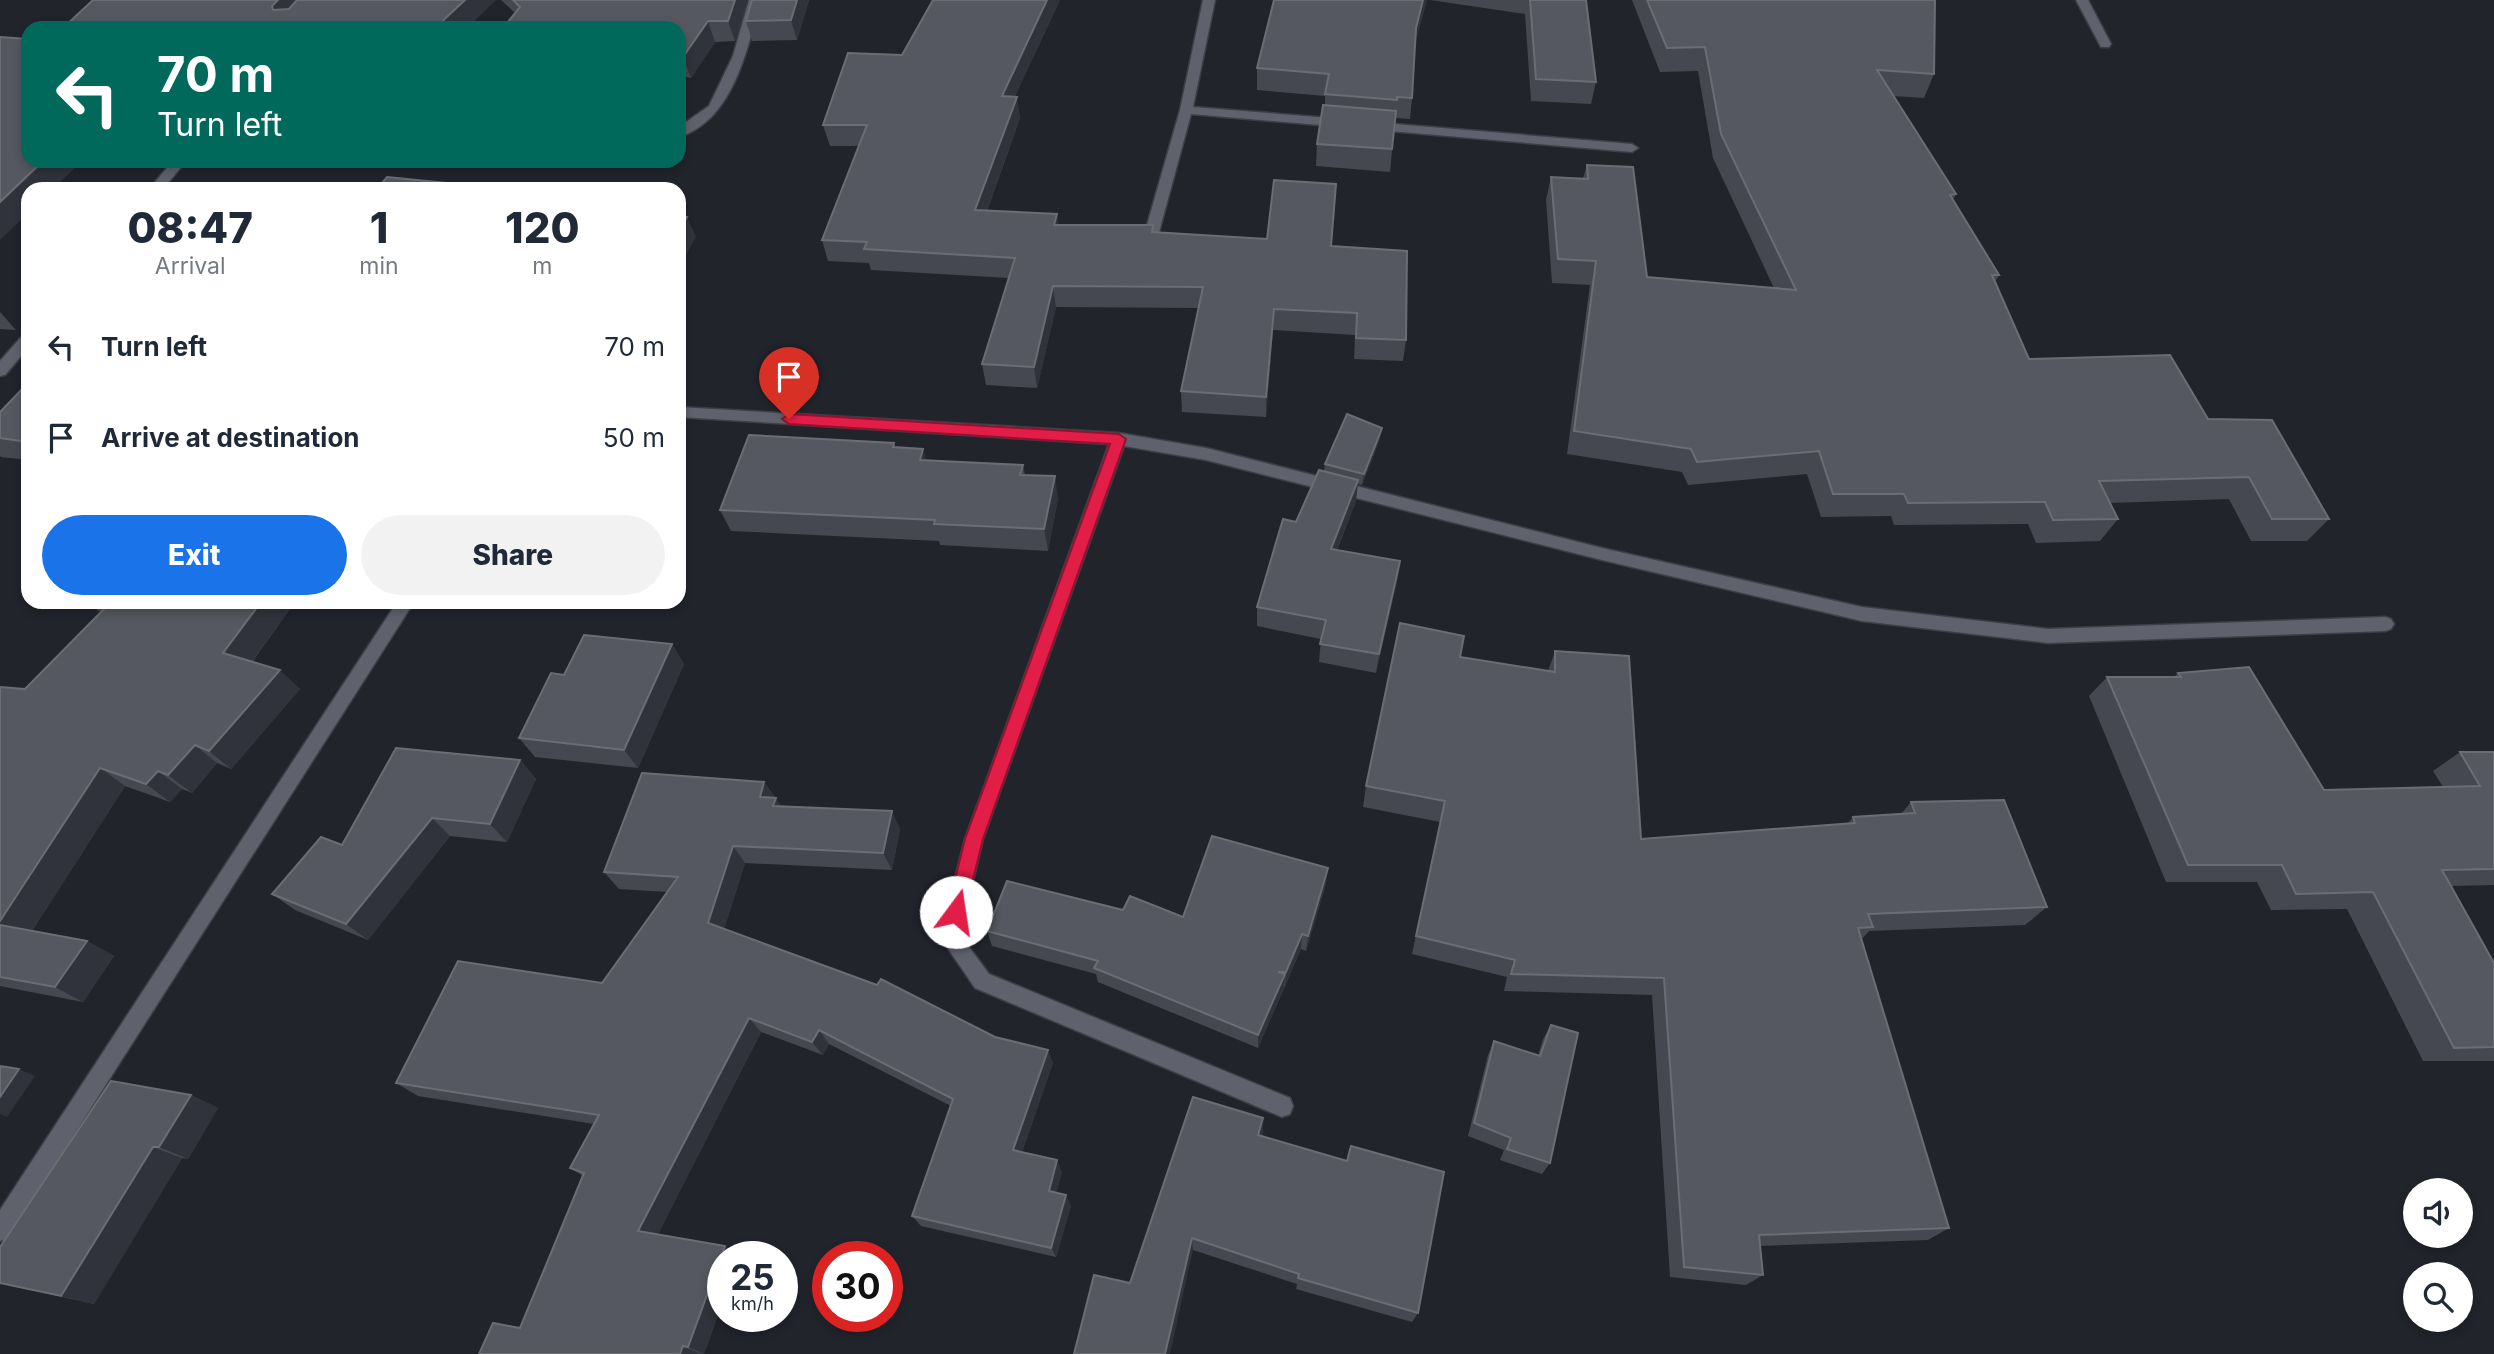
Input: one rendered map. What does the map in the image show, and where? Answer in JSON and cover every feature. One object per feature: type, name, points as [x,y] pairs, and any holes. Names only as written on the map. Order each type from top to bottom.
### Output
[{"type":"street","points":[[686,128],[714,108],[739,56],[755,0]]},
{"type":"street","points":[[1152,232],[1186,110],[1209,0]]},
{"type":"street","points":[[2082,0],[2105,44]]},
{"type":"street","points":[[1186,110],[1632,148]]},
{"type":"street","points":[[162,182],[174,168]]},
{"type":"street","points":[[0,371],[21,351]]},
{"type":"street","points":[[686,412],[1119,439],[1206,454],[1589,551],[1862,614],[2048,636],[2385,624]]},
{"type":"street","points":[[1119,439],[974,839],[950,937],[982,981],[1282,1106]]},
{"type":"street","points":[[0,1230],[401,609]]},
{"type":"building","points":[[93,0],[278,0],[272,6],[273,10],[289,9],[297,0],[465,0],[442,21],[70,21]]},
{"type":"building","points":[[513,0],[735,0],[728,21],[708,21],[686,53],[686,21],[509,21],[520,7]]},
{"type":"building","points":[[752,0],[797,0],[791,20],[746,21]]},
{"type":"building","points":[[933,0],[1047,0],[1002,96],[1017,97],[975,210],[1057,214],[1054,225],[1153,225],[1152,232],[1267,239],[1274,180],[1336,184],[1331,246],[1407,251],[1406,340],[1356,338],[1357,313],[1274,309],[1266,397],[1181,391],[1203,287],[1053,286],[1034,367],[982,364],[1015,258],[864,249],[867,242],[822,240],[867,125],[823,125],[848,53],[902,55]]},
{"type":"building","points":[[1274,0],[1423,0],[1416,28],[1412,98],[1397,97],[1397,100],[1325,94],[1329,74],[1257,68]]},
{"type":"building","points":[[1530,0],[1586,0],[1596,82],[1536,79]]},
{"type":"building","points":[[1647,0],[1935,0],[1934,74],[1877,70],[1956,194],[1950,195],[1999,275],[1992,275],[2029,359],[2170,355],[2208,419],[2272,420],[2329,519],[2272,519],[2249,477],[2099,481],[2118,519],[2053,520],[2045,502],[1908,503],[1904,494],[1833,494],[1819,451],[1697,462],[1691,449],[1574,431],[1596,261],[1558,259],[1551,177],[1588,179],[1587,165],[1633,167],[1647,277],[1796,290],[1721,134],[1705,47],[1667,48]]},
{"type":"building","points":[[0,37],[21,38],[21,168],[36,168],[0,202]]},
{"type":"building","points":[[1323,105],[1396,111],[1392,149],[1317,144]]},
{"type":"building","points":[[387,177],[437,182],[383,182]]},
{"type":"building","points":[[21,390],[21,441],[0,438],[0,412]]},
{"type":"building","points":[[1347,414],[1382,428],[1364,474],[1325,464]]},
{"type":"building","points":[[749,435],[894,443],[893,447],[923,449],[920,460],[1023,465],[1020,475],[1055,476],[1044,529],[934,524],[935,520],[720,510]]},
{"type":"building","points":[[1319,470],[1358,480],[1331,549],[1400,561],[1379,654],[1320,644],[1326,620],[1257,607],[1283,519],[1296,522]]},
{"type":"building","points":[[104,609],[256,609],[223,653],[280,670],[209,751],[195,745],[168,775],[158,771],[146,784],[100,768],[0,921],[0,687],[25,689]]},
{"type":"building","points":[[1400,623],[1464,636],[1460,657],[1555,672],[1555,651],[1629,656],[1641,839],[1855,823],[1853,817],[1915,813],[1911,802],[2004,800],[2047,907],[1868,914],[1873,927],[1858,928],[1949,1228],[1759,1235],[1763,1275],[1684,1267],[1664,978],[1511,974],[1515,960],[1416,936],[1445,801],[1366,786]]},
{"type":"building","points":[[584,635],[672,644],[624,750],[519,738],[551,673],[564,675]]},
{"type":"building","points":[[2249,667],[2324,790],[2480,786],[2460,752],[2494,752],[2494,869],[2442,870],[2494,963],[2494,1047],[2454,1048],[2373,892],[2296,894],[2282,865],[2188,865],[2107,677],[2181,677],[2178,673]]},
{"type":"building","points":[[396,748],[520,760],[490,824],[432,818],[346,924],[272,894],[321,837],[342,845]]},
{"type":"building","points":[[642,773],[764,782],[760,797],[776,798],[773,806],[892,811],[883,853],[733,846],[708,923],[877,985],[881,979],[995,1037],[1048,1050],[1013,1150],[1057,1160],[1049,1191],[1066,1195],[1051,1248],[912,1216],[953,1099],[819,1030],[812,1042],[749,1018],[638,1231],[707,1243],[707,1295],[688,1347],[683,1346],[680,1354],[479,1354],[493,1323],[520,1328],[584,1173],[570,1168],[599,1115],[396,1083],[458,961],[602,983],[678,877],[604,872]]},
{"type":"building","points":[[1212,836],[1328,868],[1308,936],[1302,934],[1286,972],[1278,972],[1285,974],[1258,1035],[1094,968],[1098,961],[987,931],[1007,881],[1123,910],[1130,896],[1183,917]]},
{"type":"building","points":[[0,925],[87,941],[55,987],[0,977]]},
{"type":"building","points":[[1551,1025],[1578,1033],[1550,1163],[1507,1149],[1511,1138],[1474,1123],[1494,1041],[1540,1056]]},
{"type":"building","points":[[0,1066],[19,1069],[0,1097]]},
{"type":"building","points":[[111,1081],[191,1095],[159,1147],[153,1147],[61,1296],[0,1283],[0,1247]]},
{"type":"building","points":[[1193,1097],[1263,1118],[1258,1135],[1347,1161],[1351,1146],[1444,1172],[1418,1313],[1298,1278],[1299,1274],[1192,1238],[1165,1354],[1074,1354],[1094,1275],[1130,1283]]},
{"type":"route","points":[[789,419],[1119,439],[974,839],[956,912]]}]
